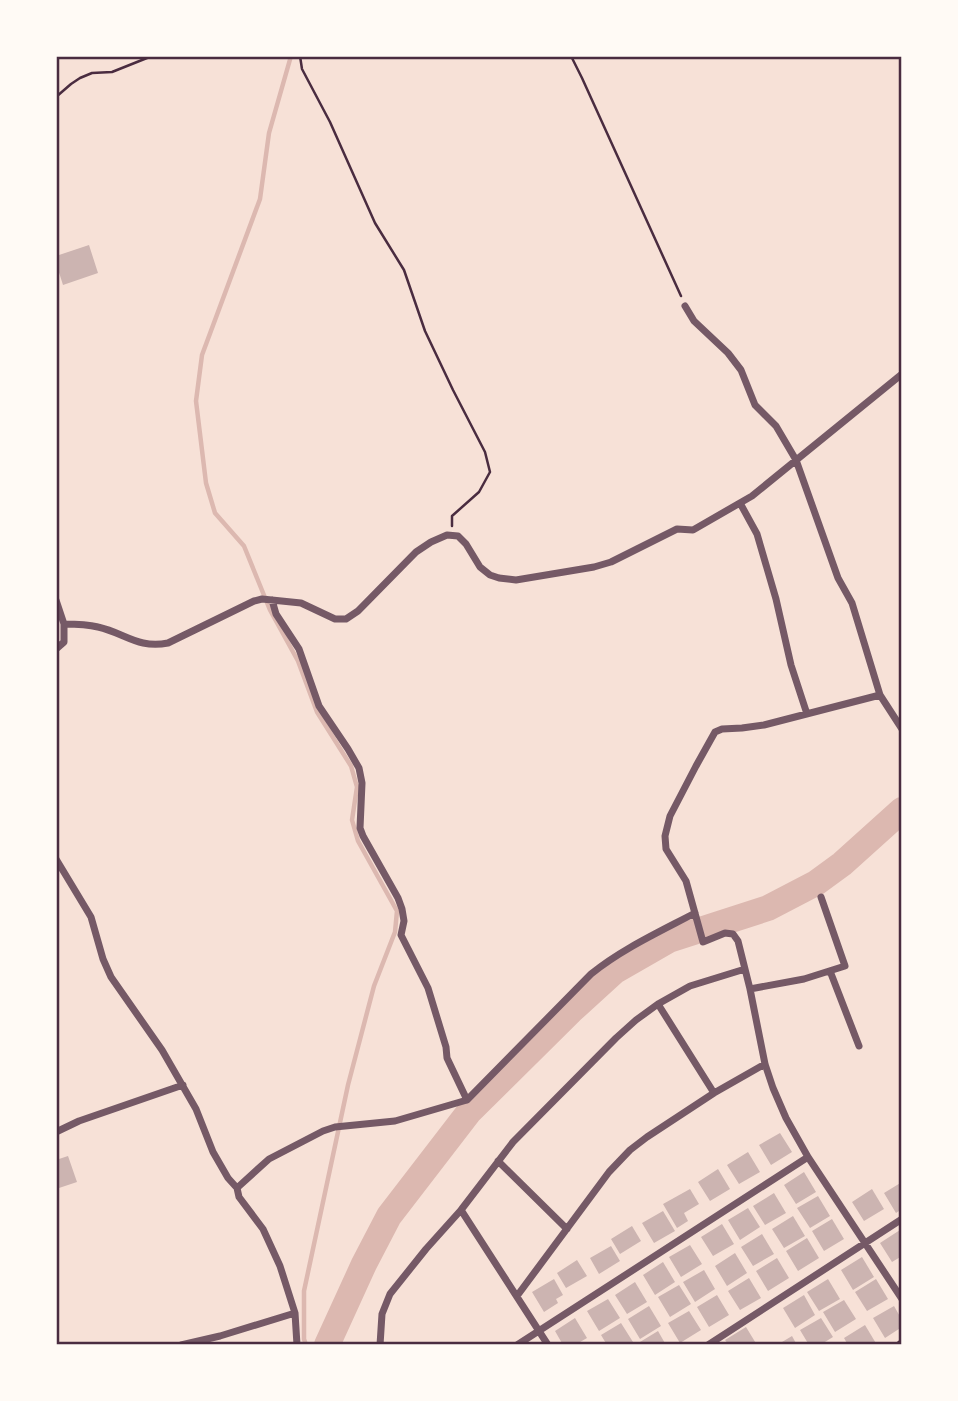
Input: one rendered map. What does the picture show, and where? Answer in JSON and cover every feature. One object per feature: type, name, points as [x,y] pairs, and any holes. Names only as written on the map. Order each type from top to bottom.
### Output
[{"type":"street","points":[[685,306],[694,321],[728,353],[741,370],[755,404],[776,426],[796,460],[838,578],[852,603],[880,695],[902,729]]},
{"type":"street","points":[[64,624],[100,627],[154,646],[168,643],[254,601],[301,603],[335,619],[346,619],[358,611],[416,552],[447,535],[458,536],[480,568],[499,578],[516,580],[594,568],[677,529],[693,530],[752,496],[902,374]]},
{"type":"street","points":[[740,503],[757,534],[776,598],[791,665],[807,714]]},
{"type":"street","points":[[56,600],[64,624],[64,642],[56,649]]},
{"type":"street","points":[[268,600],[299,649],[319,706],[359,768],[362,783],[360,828],[398,898],[404,921],[401,934],[428,988],[447,1058],[467,1100]]},
{"type":"street","points":[[880,695],[764,725],[715,732],[670,816],[665,836],[666,849],[686,881],[703,942],[725,933],[733,934],[738,941],[765,1064],[786,1118],[808,1157],[902,1299]]},
{"type":"street","points":[[56,859],[91,917],[111,977],[183,1085],[213,1152],[237,1188],[239,1197],[262,1229],[280,1266],[295,1313],[297,1345]]},
{"type":"street","points":[[750,989],[804,979],[845,966],[821,897]]},
{"type":"street","points":[[237,1188],[269,1159],[323,1131],[335,1127],[395,1121],[467,1100],[599,968],[647,938],[695,913]]},
{"type":"street","points":[[380,1345],[382,1314],[390,1294],[461,1210],[513,1142],[616,1038],[657,1004],[690,986],[745,969]]},
{"type":"street","points":[[830,971],[859,1046]]},
{"type":"street","points":[[657,1004],[714,1093]]},
{"type":"street","points":[[517,1296],[609,1172],[629,1150],[714,1093],[765,1064]]},
{"type":"street","points":[[56,1132],[79,1121],[183,1085]]},
{"type":"street","points":[[517,1345],[808,1157]]},
{"type":"street","points":[[498,1161],[567,1230]]},
{"type":"street","points":[[461,1210],[548,1345]]},
{"type":"street","points":[[708,1345],[902,1219]]},
{"type":"street","points":[[181,1345],[295,1313]]},
{"type":"path","points":[[56,97],[80,78],[93,73],[111,72],[152,56]]},
{"type":"path","points":[[300,56],[302,69],[330,122],[375,223],[404,270],[425,331],[485,452],[490,472],[479,492],[452,516],[452,536]]},
{"type":"path","points":[[571,56],[685,306]]},
{"type":"building","points":[[89,245],[98,273],[63,285],[56,256]]},
{"type":"building","points":[[780,1133],[792,1152],[771,1165],[759,1145]]},
{"type":"building","points":[[748,1152],[760,1172],[739,1184],[727,1165]]},
{"type":"building","points":[[68,1156],[77,1182],[56,1189],[56,1160]]},
{"type":"building","points":[[718,1169],[730,1189],[710,1201],[698,1182]]},
{"type":"building","points":[[804,1172],[816,1192],[796,1204],[784,1185]]},
{"type":"building","points":[[902,1182],[902,1209],[896,1213],[884,1193]]},
{"type":"building","points":[[690,1189],[699,1204],[684,1213],[688,1221],[677,1228],[663,1204]]},
{"type":"building","points":[[872,1189],[884,1209],[864,1221],[852,1202]]},
{"type":"building","points":[[774,1193],[786,1213],[765,1225],[753,1206]]},
{"type":"building","points":[[818,1196],[830,1216],[810,1228],[797,1208]]},
{"type":"building","points":[[748,1208],[760,1227],[740,1240],[728,1220]]},
{"type":"building","points":[[663,1211],[675,1231],[654,1243],[642,1223]]},
{"type":"building","points":[[793,1216],[805,1236],[784,1248],[772,1229]]},
{"type":"building","points":[[832,1219],[844,1239],[824,1251],[812,1231]]},
{"type":"building","points":[[722,1224],[734,1244],[713,1256],[701,1237]]},
{"type":"building","points":[[632,1226],[641,1241],[620,1254],[611,1239]]},
{"type":"building","points":[[900,1230],[902,1256],[892,1262],[880,1243]]},
{"type":"building","points":[[762,1234],[774,1254],[753,1266],[741,1247]]},
{"type":"building","points":[[807,1238],[819,1258],[798,1271],[786,1251]]},
{"type":"building","points":[[690,1245],[702,1264],[681,1277],[669,1257]]},
{"type":"building","points":[[611,1246],[620,1261],[599,1274],[590,1258]]},
{"type":"building","points":[[735,1253],[747,1273],[727,1286],[715,1266]]},
{"type":"building","points":[[862,1257],[874,1277],[853,1290],[841,1270]]},
{"type":"building","points":[[777,1258],[789,1278],[768,1291],[756,1271]]},
{"type":"building","points":[[577,1260],[587,1276],[566,1288],[557,1273]]},
{"type":"building","points":[[663,1262],[675,1282],[655,1295],[643,1275]]},
{"type":"building","points":[[704,1270],[715,1289],[695,1302],[683,1282]]},
{"type":"building","points":[[749,1278],[761,1298],[740,1310],[728,1291]]},
{"type":"building","points":[[554,1279],[563,1295],[556,1299],[558,1303],[544,1312],[532,1292]]},
{"type":"building","points":[[828,1279],[840,1299],[819,1311],[807,1292]]},
{"type":"building","points":[[876,1279],[888,1299],[867,1311],[855,1292]]},
{"type":"building","points":[[635,1282],[647,1302],[627,1314],[615,1295]]},
{"type":"building","points":[[679,1285],[691,1304],[670,1317],[658,1297]]},
{"type":"building","points":[[717,1295],[729,1315],[709,1327],[697,1307]]},
{"type":"building","points":[[804,1295],[815,1315],[795,1328],[783,1308]]},
{"type":"building","points":[[608,1299],[620,1318],[599,1331],[587,1311]]},
{"type":"building","points":[[844,1300],[856,1319],[835,1332],[823,1312]]},
{"type":"building","points":[[649,1306],[661,1326],[640,1339],[628,1319]]},
{"type":"building","points":[[894,1306],[902,1320],[902,1327],[885,1338],[873,1318]]},
{"type":"building","points":[[689,1311],[701,1330],[680,1343],[668,1323]]},
{"type":"building","points":[[575,1318],[587,1338],[575,1345],[563,1345],[555,1331]]},
{"type":"building","points":[[821,1318],[833,1337],[820,1345],[809,1345],[800,1330]]},
{"type":"building","points":[[621,1323],[633,1342],[629,1345],[607,1345],[601,1335]]},
{"type":"building","points":[[865,1325],[877,1345],[848,1345],[844,1338]]},
{"type":"building","points":[[746,1327],[757,1345],[729,1345],[725,1340]]},
{"type":"building","points":[[658,1331],[666,1345],[635,1345]]},
{"type":"building","points":[[792,1336],[797,1345],[777,1345]]},
{"type":"waterway","points":[[291,56],[269,133],[260,199],[202,355],[196,401],[206,483],[215,513],[244,546],[270,610],[298,661],[317,712],[351,766],[357,787],[352,820],[358,841],[397,911],[395,932],[374,986],[348,1085],[304,1291],[306,1345]]},
{"type":"waterway","points":[[327,1345],[389,1216],[469,1112],[571,1011],[615,971],[669,940],[768,908],[816,883],[842,864],[902,810]]}]
